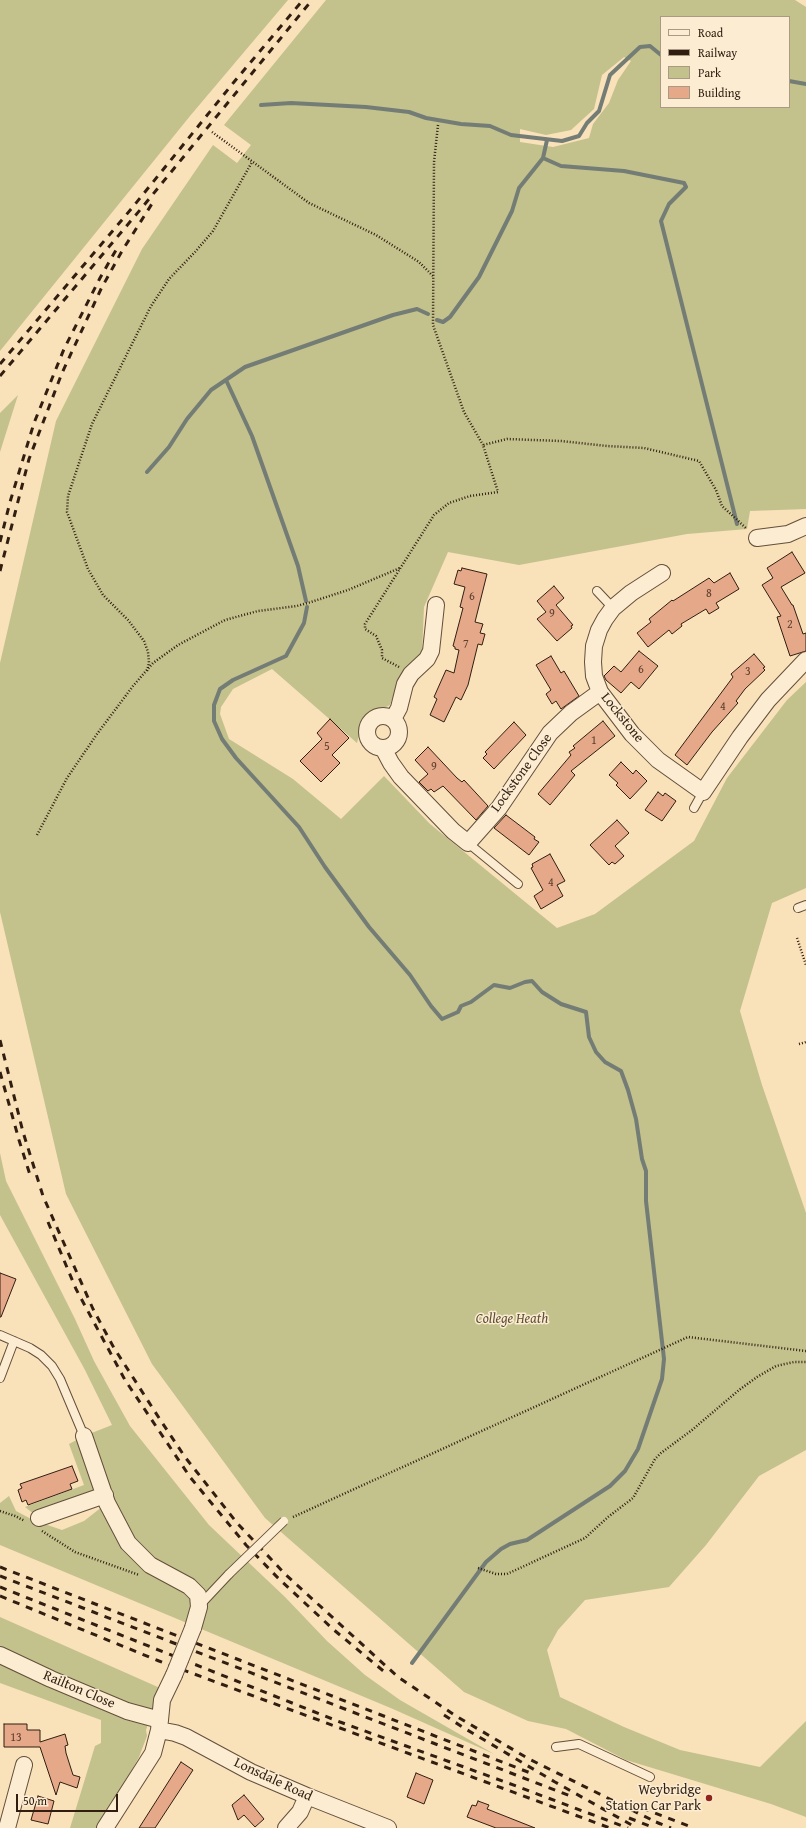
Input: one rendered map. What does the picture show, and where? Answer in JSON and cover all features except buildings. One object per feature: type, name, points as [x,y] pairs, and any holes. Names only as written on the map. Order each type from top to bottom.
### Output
[{"type":"street","points":[[758,538],[788,534],[806,526]]},
{"type":"street","name":"Lockstone","points":[[662,573],[631,593],[613,608],[599,630],[594,646],[594,676],[600,692],[632,734],[658,760],[675,774],[703,792]]},
{"type":"street","points":[[393,719],[399,708],[405,684],[411,674],[424,663],[431,651],[436,605]]},
{"type":"street","points":[[703,792],[740,737],[768,700],[806,660]]},
{"type":"street","name":"Lockstone Close","points":[[468,843],[499,808],[550,733],[571,713],[600,692]]},
{"type":"street","points":[[383,748],[392,745],[398,737],[399,727],[393,719],[382,716],[373,720],[369,724],[368,734],[370,739],[378,746],[383,748],[390,763],[401,777],[453,831],[468,843]]},
{"type":"street","points":[[84,1436],[105,1495],[128,1543],[150,1565],[192,1588],[198,1595],[199,1607],[193,1628],[162,1700],[160,1725],[153,1753],[105,1828]]},
{"type":"street","points":[[40,1524],[105,1495]]},
{"type":"street","name":"Railton Close","points":[[0,1655],[51,1679],[160,1725]]},
{"type":"street","name":"Lonsdale Road","points":[[160,1725],[186,1737],[251,1772],[388,1828]]},
{"type":"street","points":[[8,1828],[24,1765]]},
{"type":"street","points":[[286,1828],[300,1812],[307,1796]]},
{"type":"lane","points":[[598,591],[613,608]]},
{"type":"lane","points":[[694,808],[703,792]]},
{"type":"lane","points":[[468,843],[518,884]]},
{"type":"lane","points":[[798,908],[806,905]]},
{"type":"lane","points":[[0,1335],[14,1340],[41,1355],[52,1366],[60,1379],[84,1436]]},
{"type":"lane","points":[[0,1378],[14,1340]]},
{"type":"lane","points":[[199,1607],[229,1574],[284,1521]]},
{"type":"lane","points":[[556,1746],[579,1744],[650,1777]]},
{"type":"path","points":[[411,674],[382,658],[382,650],[376,636],[365,629],[365,624],[434,515],[449,504],[470,496],[498,492],[483,445],[464,412],[433,325],[434,162],[438,125]]},
{"type":"path","points":[[212,132],[309,203],[376,235],[405,252],[419,262],[434,277]]},
{"type":"path","points":[[147,672],[148,652],[144,641],[128,620],[103,595],[88,569],[67,512],[68,496],[92,424],[151,306],[169,279],[213,231],[252,162]]},
{"type":"path","points":[[483,445],[507,439],[561,441],[644,448],[699,461],[716,490],[722,506],[741,523]]},
{"type":"path","points":[[37,835],[67,778],[97,734],[133,686],[147,672],[153,663],[178,645],[225,620],[258,611],[297,606],[311,602],[348,590],[400,568]]},
{"type":"path","points":[[797,938],[806,965]]},
{"type":"path","points":[[799,1044],[806,1042]]},
{"type":"path","points":[[284,1521],[688,1337],[806,1350]]},
{"type":"path","points":[[478,1568],[496,1574],[507,1574],[585,1538],[608,1517],[633,1498],[656,1458],[661,1453],[692,1430],[739,1390],[776,1366],[794,1362],[806,1362]]},
{"type":"path","points":[[0,1511],[15,1516]]},
{"type":"path","points":[[40,1524],[76,1552],[139,1575]]},
{"type":"green space","points":[[0,0],[288,0],[190,116],[0,351]]},
{"type":"green space","name":"College Heath","points":[[326,0],[795,0],[806,7],[806,509],[750,511],[747,529],[687,534],[519,565],[448,552],[424,607],[422,653],[400,677],[390,705],[373,714],[361,727],[357,743],[272,669],[233,689],[221,707],[220,714],[229,739],[293,779],[341,819],[384,776],[430,824],[557,928],[595,914],[694,841],[727,778],[787,700],[806,682],[806,888],[772,903],[740,1011],[762,1085],[806,1213],[806,1450],[759,1476],[706,1545],[669,1587],[585,1600],[558,1630],[547,1650],[560,1697],[624,1727],[680,1750],[760,1767],[806,1721],[806,1817],[771,1804],[626,1760],[566,1729],[528,1721],[464,1692],[265,1518],[152,1364],[66,1194],[0,912],[0,663],[56,421],[142,249],[213,145],[237,163],[251,145],[224,125]],"holes":[[[624,57],[631,61],[618,80],[609,103],[593,124],[589,138],[553,147],[520,142],[520,129],[546,135],[571,130],[594,109],[602,75]]]},
{"type":"green space","points":[[18,395],[0,452],[0,413]]},
{"type":"green space","points":[[0,1153],[6,1181],[75,1319],[94,1361],[130,1426],[209,1525],[285,1597],[327,1641],[365,1675],[400,1700],[494,1754],[393,1709],[0,1545],[0,1503],[9,1496],[16,1511],[33,1520],[62,1530],[84,1521],[107,1503],[105,1495],[39,1518],[25,1507],[84,1485],[69,1444],[84,1436],[112,1425],[85,1370],[0,1215]]},
{"type":"green space","points":[[0,1617],[160,1688],[146,1730],[147,1736],[139,1757],[99,1828],[70,1828],[95,1746],[101,1743],[101,1720],[0,1683]]},
{"type":"waterway","points":[[261,105],[291,103],[366,107],[409,112],[426,118],[461,124],[490,126],[511,135],[562,141],[579,136],[587,123],[599,111],[610,75],[640,47],[650,46],[660,54]]},
{"type":"waterway","points":[[790,81],[806,84]]},
{"type":"waterway","points":[[437,320],[443,322],[450,317],[479,277],[512,211],[519,188],[543,158],[547,140]]},
{"type":"waterway","points":[[543,158],[561,166],[624,171],[684,183],[686,187],[669,204],[661,221],[737,524]]},
{"type":"waterway","points":[[147,472],[169,447],[187,419],[211,390],[245,367],[393,315],[417,309],[428,314]]},
{"type":"waterway","points":[[226,380],[252,436],[298,566],[306,601]]},
{"type":"waterway","points":[[307,607],[304,623],[286,656],[233,680],[220,689],[214,705],[214,721],[222,739],[236,758],[299,827],[325,867],[369,927],[410,975],[431,1006],[442,1019],[458,1012],[461,1006],[471,1002],[494,985],[510,988],[532,981],[542,992],[561,1004],[586,1012],[589,1037],[596,1052],[605,1062],[621,1071],[636,1119],[642,1159],[646,1171],[646,1201],[664,1359],[662,1379],[638,1449],[625,1471],[610,1486],[527,1540],[510,1544],[501,1549],[486,1562],[412,1663]]},
{"type":"railway","points":[[0,364],[132,208],[234,82],[303,0]]},
{"type":"railway","points":[[0,376],[140,210],[312,0]]},
{"type":"railway","points":[[0,571],[29,459],[62,373],[101,289],[122,251],[155,199]]},
{"type":"railway","points":[[0,542],[10,502],[34,423],[64,349],[116,250]]},
{"type":"railway","points":[[0,1040],[23,1132],[43,1196],[93,1309],[114,1348],[185,1457],[237,1523],[286,1575],[398,1677],[456,1716],[529,1759],[660,1824]]},
{"type":"railway","points":[[0,1072],[30,1175]]},
{"type":"railway","points":[[48,1222],[76,1289],[125,1380],[190,1477],[246,1545],[279,1579],[334,1630],[387,1674]]},
{"type":"railway","points":[[0,1567],[533,1774]]},
{"type":"railway","points":[[0,1576],[573,1797]]},
{"type":"railway","points":[[0,1587],[340,1722],[628,1828]]},
{"type":"railway","points":[[0,1596],[159,1661],[610,1828]]},
{"type":"railway","points":[[444,1715],[555,1782],[637,1828]]},
{"type":"railway","points":[[629,1803],[694,1828]]},
{"type":"railway","points":[[629,1818],[655,1828]]},
{"type":"railway","points":[[656,1822],[671,1828]]},
{"type":"place","name":"Weybridge Station Car Park","points":[[709,1798]]}]
